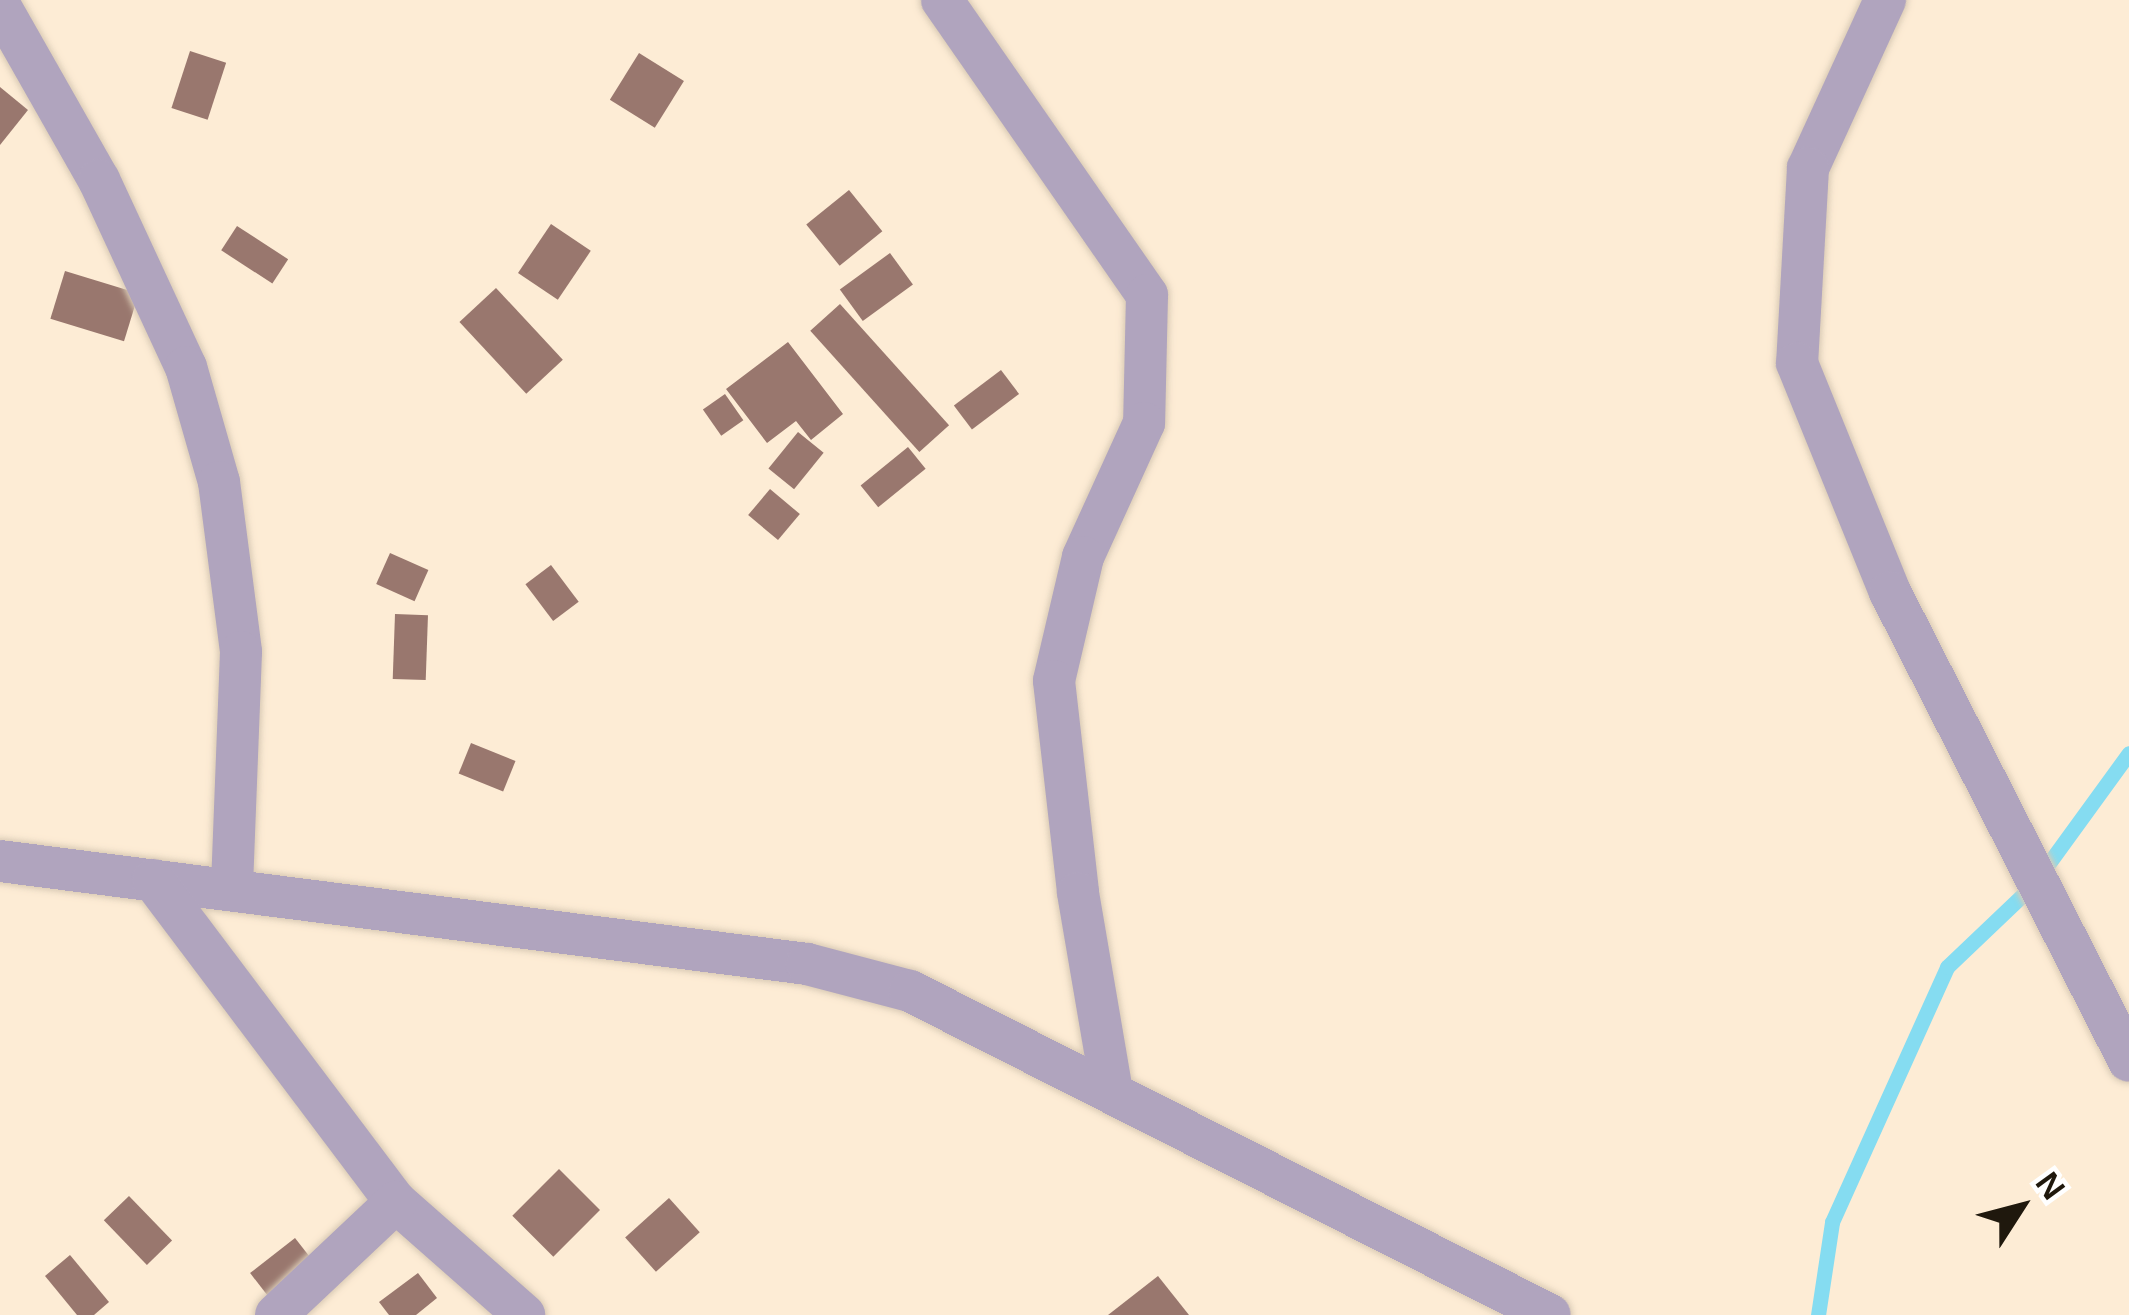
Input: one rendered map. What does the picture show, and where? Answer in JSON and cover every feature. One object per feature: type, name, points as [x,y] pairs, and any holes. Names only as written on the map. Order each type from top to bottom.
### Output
[{"type":"street","points":[[942,0],[1147,295],[1144,423],[1083,557],[1054,681],[1078,892],[1112,1091]]},
{"type":"street","points":[[1885,0],[1808,168],[1797,363],[1890,592],[2129,1061]]},
{"type":"street","points":[[0,6],[99,180],[186,367],[220,482],[241,652],[232,889]]},
{"type":"street","points":[[0,861],[807,964],[910,991],[1550,1315]]},
{"type":"street","points":[[153,880],[396,1202],[524,1315]]},
{"type":"street","points":[[276,1315],[396,1202]]},
{"type":"building","points":[[190,51],[226,63],[208,120],[171,108]]},
{"type":"building","points":[[639,53],[684,81],[655,128],[610,100]]},
{"type":"building","points":[[0,87],[28,110],[0,145]]},
{"type":"building","points":[[849,190],[882,231],[840,266],[806,225]]},
{"type":"building","points":[[551,224],[591,251],[558,300],[518,273]]},
{"type":"building","points":[[237,226],[288,259],[272,284],[221,250]]},
{"type":"building","points":[[890,253],[913,285],[863,321],[840,289]]},
{"type":"building","points":[[65,271],[139,294],[124,341],[50,319]]},
{"type":"building","points":[[496,288],[563,360],[526,394],[459,322]]},
{"type":"building","points":[[840,304],[949,425],[919,452],[810,331]]},
{"type":"building","points":[[788,342],[843,414],[811,440],[796,421],[767,443],[726,389]]},
{"type":"building","points":[[1001,370],[1019,394],[972,429],[954,406]]},
{"type":"building","points":[[725,394],[743,420],[721,436],[703,409]]},
{"type":"building","points":[[798,432],[824,453],[794,489],[768,469]]},
{"type":"building","points":[[908,447],[926,469],[878,507],[861,485]]},
{"type":"building","points":[[770,489],[800,514],[778,540],[748,515]]},
{"type":"building","points":[[390,553],[428,570],[415,601],[376,584]]},
{"type":"building","points":[[551,565],[579,602],[553,621],[525,584]]},
{"type":"building","points":[[395,614],[428,615],[426,680],[393,679]]},
{"type":"building","points":[[471,743],[516,761],[503,792],[459,774]]},
{"type":"building","points":[[559,1169],[600,1210],[553,1257],[512,1216]]},
{"type":"building","points":[[129,1196],[172,1241],[147,1265],[104,1220]]},
{"type":"building","points":[[669,1198],[700,1232],[656,1272],[625,1237]]},
{"type":"building","points":[[295,1238],[316,1265],[271,1300],[250,1273]]},
{"type":"building","points":[[70,1255],[109,1302],[94,1315],[77,1315],[45,1276]]},
{"type":"building","points":[[418,1273],[437,1298],[416,1315],[389,1315],[379,1302]]},
{"type":"building","points":[[1158,1276],[1189,1315],[1108,1315]]},
{"type":"waterway","points":[[1818,1315],[1832,1222],[1947,967],[2033,885],[2129,753]]}]
